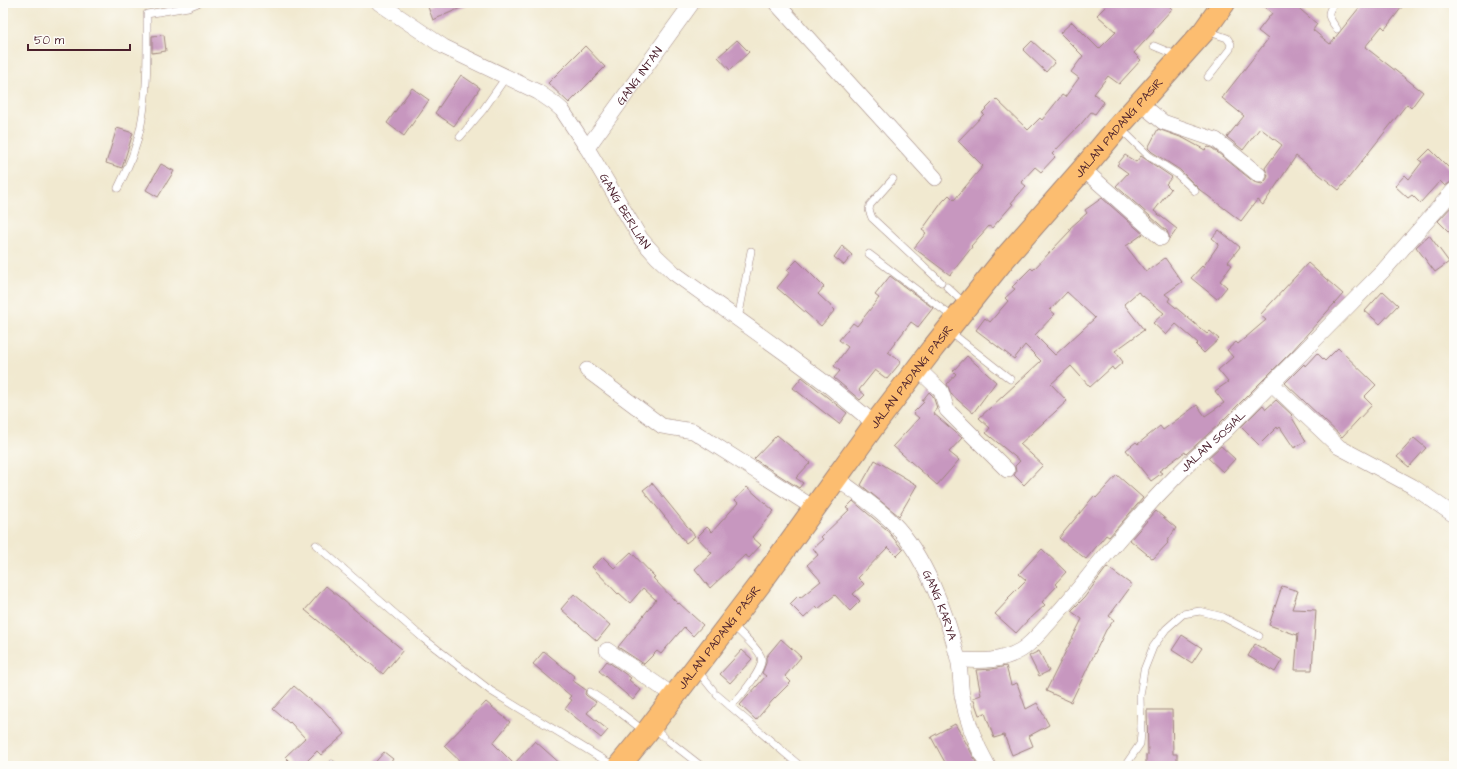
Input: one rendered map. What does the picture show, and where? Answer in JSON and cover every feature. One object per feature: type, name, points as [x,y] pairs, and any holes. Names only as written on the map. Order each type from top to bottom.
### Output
[{"type":"highway","name":"JALAN PADANG PASIR","points":[[619,766],[658,734],[674,696],[730,623],[875,424],[957,318],[1005,258],[1119,126],[1204,31],[1224,3]]},
{"type":"street","name":"GANG BERLIAN","points":[[379,3],[444,47],[506,76],[554,102],[562,110],[587,148],[641,239],[674,273],[824,382],[875,424]]},
{"type":"street","name":"GANG INTAN","points":[[587,148],[692,3]]},
{"type":"street","points":[[776,3],[935,178]]},
{"type":"street","points":[[1140,103],[1163,122],[1216,140],[1259,175]]},
{"type":"street","points":[[1083,169],[1137,216],[1132,222],[1156,241]]},
{"type":"street","name":"JALAN SOSIAL","points":[[959,660],[987,661],[998,659],[1012,655],[1031,643],[1067,603],[1134,521],[1198,453],[1224,432],[1383,271],[1454,190]]},
{"type":"street","points":[[918,368],[941,391],[947,410],[1007,470]]},
{"type":"street","points":[[587,370],[662,426],[693,431],[814,508]]},
{"type":"street","points":[[1271,383],[1339,447],[1412,486],[1454,515]]},
{"type":"street","name":"GANG KARYA","points":[[836,478],[893,523],[914,550],[941,605],[952,634],[959,660],[960,684],[966,710],[979,751],[988,766]]},
{"type":"street","points":[[607,650],[674,696]]},
{"type":"lane","points":[[118,188],[132,156],[142,116],[147,74],[147,14],[188,7],[198,3]]},
{"type":"lane","points":[[1334,3],[1328,11],[1329,18],[1337,29]]},
{"type":"lane","points":[[1204,31],[1226,38],[1231,44],[1230,49],[1208,77]]},
{"type":"lane","points":[[1154,46],[1171,53],[1178,60]]},
{"type":"lane","points":[[460,137],[483,110],[506,76]]},
{"type":"lane","points":[[1119,126],[1143,151],[1177,174],[1195,191]]},
{"type":"lane","points":[[893,179],[870,205],[869,210],[872,218],[941,282]]},
{"type":"lane","points":[[738,319],[751,251]]},
{"type":"lane","points":[[869,254],[957,318],[1010,380]]},
{"type":"lane","points":[[947,287],[957,318]]},
{"type":"lane","points":[[316,545],[424,640],[491,690],[614,766]]},
{"type":"lane","points":[[1125,766],[1140,744],[1140,696],[1144,670],[1153,647],[1166,629],[1183,614],[1200,610],[1223,617],[1259,636]]},
{"type":"lane","points":[[730,623],[762,657],[761,666],[740,698],[730,706]]},
{"type":"lane","points":[[695,668],[715,692],[800,766]]},
{"type":"lane","points":[[590,692],[658,734],[701,766]]},
{"type":"building","points":[[437,3],[472,3],[433,20],[428,7]]},
{"type":"building","points":[[1109,3],[1166,3],[1172,9],[1134,53],[1141,60],[1119,84],[1108,76],[1094,94],[1104,102],[1095,114],[1091,112],[1052,154],[1055,157],[1041,172],[1035,167],[1021,182],[1026,186],[1011,203],[1013,204],[992,228],[989,226],[971,246],[972,247],[950,275],[914,248],[926,233],[922,230],[943,201],[949,195],[954,200],[983,166],[958,141],[996,99],[1028,130],[1040,118],[1042,120],[1062,95],[1065,97],[1079,78],[1071,72],[1083,56],[1060,33],[1072,22],[1099,49],[1116,32],[1097,15]]},
{"type":"building","points":[[1259,3],[1293,3],[1317,24],[1313,30],[1330,44],[1363,3],[1405,3],[1385,29],[1382,26],[1365,47],[1423,92],[1411,108],[1407,104],[1339,190],[1296,156],[1263,205],[1257,200],[1241,221],[1200,190],[1180,170],[1148,148],[1158,129],[1183,138],[1205,150],[1208,147],[1212,148],[1254,182],[1262,184],[1266,180],[1268,176],[1265,168],[1282,145],[1260,128],[1243,150],[1227,137],[1244,116],[1222,98],[1268,39],[1258,31],[1272,13]]},
{"type":"building","points":[[164,35],[166,51],[152,53],[152,36]]},
{"type":"building","points":[[737,40],[749,52],[730,70],[718,57]]},
{"type":"building","points":[[1032,41],[1055,62],[1046,72],[1023,50]]},
{"type":"building","points":[[585,46],[605,67],[569,103],[548,83]]},
{"type":"building","points":[[461,75],[480,88],[454,126],[435,113]]},
{"type":"building","points":[[412,88],[429,100],[404,136],[387,123]]},
{"type":"building","points":[[117,128],[133,133],[122,168],[106,163]]},
{"type":"building","points":[[1430,149],[1454,173],[1454,181],[1445,186],[1440,181],[1420,203],[1412,195],[1408,198],[1395,186],[1405,175],[1409,179],[1422,162],[1419,160]]},
{"type":"building","points":[[1125,155],[1136,162],[1141,156],[1172,177],[1166,184],[1171,189],[1154,211],[1177,229],[1170,239],[1167,231],[1116,186],[1128,173],[1117,165]]},
{"type":"building","points":[[161,164],[174,171],[158,197],[146,190]]},
{"type":"building","points":[[1102,198],[1143,234],[1126,246],[1146,272],[1165,258],[1182,282],[1165,294],[1170,298],[1168,301],[1207,334],[1210,331],[1219,339],[1204,353],[1196,345],[1198,343],[1176,324],[1166,335],[1153,323],[1164,313],[1138,292],[1124,304],[1144,330],[1115,351],[1123,362],[1114,370],[1112,367],[1090,387],[1071,366],[1051,384],[1067,401],[1020,444],[1043,465],[1024,485],[1014,475],[1016,472],[1015,466],[1020,461],[986,433],[990,428],[979,418],[1041,361],[1025,345],[1014,359],[976,330],[985,318],[990,322],[1008,301],[1005,298],[1015,289],[1012,287],[1031,268],[1033,270],[1071,230],[1069,229],[1087,213],[1085,210]],"holes":[[[1067,292],[1095,318],[1055,355],[1035,335],[1055,314],[1050,310]]]},
{"type":"building","points":[[1454,204],[1454,237],[1438,221]]},
{"type":"building","points":[[1219,230],[1240,247],[1228,262],[1232,265],[1220,281],[1227,287],[1217,299],[1191,278],[1202,266],[1203,267],[1219,244],[1212,238]]},
{"type":"building","points":[[1429,235],[1449,262],[1435,272],[1416,247]]},
{"type":"building","points":[[842,246],[852,255],[844,265],[834,257]]},
{"type":"building","points":[[797,260],[824,287],[818,294],[835,310],[821,326],[777,288],[790,272],[787,270]]},
{"type":"building","points":[[1308,263],[1343,294],[1292,351],[1218,425],[1186,454],[1185,452],[1159,471],[1162,473],[1151,481],[1126,450],[1136,442],[1138,444],[1160,426],[1163,430],[1197,405],[1205,416],[1224,403],[1215,391],[1228,382],[1218,370],[1233,357],[1227,350],[1236,342],[1238,344],[1266,320],[1260,315]]},
{"type":"building","points":[[890,276],[933,308],[918,327],[911,322],[888,352],[901,362],[887,379],[875,370],[859,390],[865,395],[860,400],[834,378],[840,371],[834,366],[848,347],[839,340],[853,323],[857,326],[879,298],[875,295]]},
{"type":"building","points":[[1383,291],[1398,305],[1380,324],[1365,311]]},
{"type":"building","points":[[1338,348],[1376,385],[1364,397],[1372,405],[1342,437],[1285,383],[1304,364],[1305,366],[1317,353],[1325,361]]},
{"type":"building","points":[[967,356],[996,382],[973,413],[951,394],[947,384],[956,374],[953,371]]},
{"type":"building","points":[[802,377],[847,413],[839,424],[793,388]]},
{"type":"building","points":[[929,392],[933,396],[937,408],[933,413],[962,438],[949,452],[959,460],[937,485],[893,446],[919,418],[913,413],[924,402],[922,401]]},
{"type":"building","points":[[1276,400],[1292,415],[1291,416],[1306,441],[1294,448],[1280,427],[1278,429],[1277,427],[1259,445],[1241,427],[1263,405],[1266,409]]},
{"type":"building","points":[[777,435],[810,463],[796,478],[803,483],[799,488],[754,459]]},
{"type":"building","points":[[1414,438],[1426,448],[1409,467],[1397,457]]},
{"type":"building","points":[[1221,446],[1235,459],[1223,472],[1208,458]]},
{"type":"building","points":[[875,460],[917,485],[899,516],[861,485]]},
{"type":"building","points":[[1117,475],[1143,498],[1109,537],[1106,535],[1086,559],[1059,538],[1094,496],[1096,498]]},
{"type":"building","points":[[652,483],[695,536],[686,543],[643,490]]},
{"type":"building","points":[[747,487],[774,511],[752,537],[761,545],[749,558],[745,555],[710,588],[695,569],[712,553],[697,537],[707,527],[712,532],[738,503],[735,500]]},
{"type":"building","points":[[853,501],[886,529],[903,550],[897,556],[888,547],[858,578],[864,584],[853,594],[860,601],[850,611],[835,595],[818,609],[816,607],[804,618],[790,604],[798,596],[800,598],[821,581],[807,565],[818,555],[813,548],[823,539],[821,537],[849,510],[846,508]]},
{"type":"building","points":[[1156,511],[1176,528],[1167,542],[1168,543],[1153,559],[1130,540]]},
{"type":"building","points":[[1042,549],[1066,572],[1055,584],[1057,586],[1042,602],[1045,605],[1016,633],[995,614],[1026,580],[1019,574]]},
{"type":"building","points":[[631,552],[678,604],[679,603],[703,625],[693,636],[684,627],[661,654],[657,651],[644,664],[618,647],[656,600],[643,588],[630,603],[619,593],[618,594],[592,567],[603,557],[614,568]]},
{"type":"building","points":[[1107,567],[1132,585],[1109,616],[1114,620],[1106,630],[1071,702],[1046,691],[1082,619],[1071,611],[1084,598]]},
{"type":"building","points":[[326,586],[403,650],[383,674],[305,610]]},
{"type":"building","points":[[1282,586],[1298,591],[1292,609],[1316,610],[1312,670],[1295,670],[1298,633],[1297,635],[1269,625]]},
{"type":"building","points":[[574,594],[610,625],[597,641],[561,609]]},
{"type":"building","points":[[1182,635],[1202,648],[1192,663],[1172,650]]},
{"type":"building","points":[[781,639],[801,657],[785,676],[791,682],[756,720],[740,705],[766,676],[762,673],[766,663],[766,657]]},
{"type":"building","points":[[1255,644],[1282,660],[1275,672],[1248,656]]},
{"type":"building","points":[[742,650],[752,659],[730,683],[720,674]]},
{"type":"building","points":[[544,651],[575,677],[572,680],[586,690],[585,694],[596,702],[587,713],[608,730],[601,738],[565,709],[572,700],[569,698],[571,696],[533,664]]},
{"type":"building","points":[[1039,651],[1049,671],[1039,676],[1029,656]]},
{"type":"building","points":[[607,661],[631,678],[629,680],[641,690],[633,700],[599,671]]},
{"type":"building","points":[[1006,666],[1011,685],[1017,683],[1026,709],[1037,703],[1049,725],[1029,736],[1033,746],[1012,755],[1004,735],[994,738],[985,713],[979,715],[973,698],[981,695],[976,670]]},
{"type":"building","points":[[294,686],[321,709],[322,708],[345,734],[321,755],[317,751],[302,766],[294,766],[285,757],[305,738],[290,722],[289,723],[273,709]]},
{"type":"building","points":[[486,702],[510,722],[493,743],[514,764],[535,741],[563,766],[465,766],[444,746]]},
{"type":"building","points":[[1147,710],[1172,710],[1173,754],[1177,754],[1177,766],[1146,766],[1146,755],[1148,755]]},
{"type":"building","points":[[955,724],[978,766],[947,766],[931,737]]},
{"type":"building","points":[[384,752],[393,759],[388,766],[372,766]]}]
